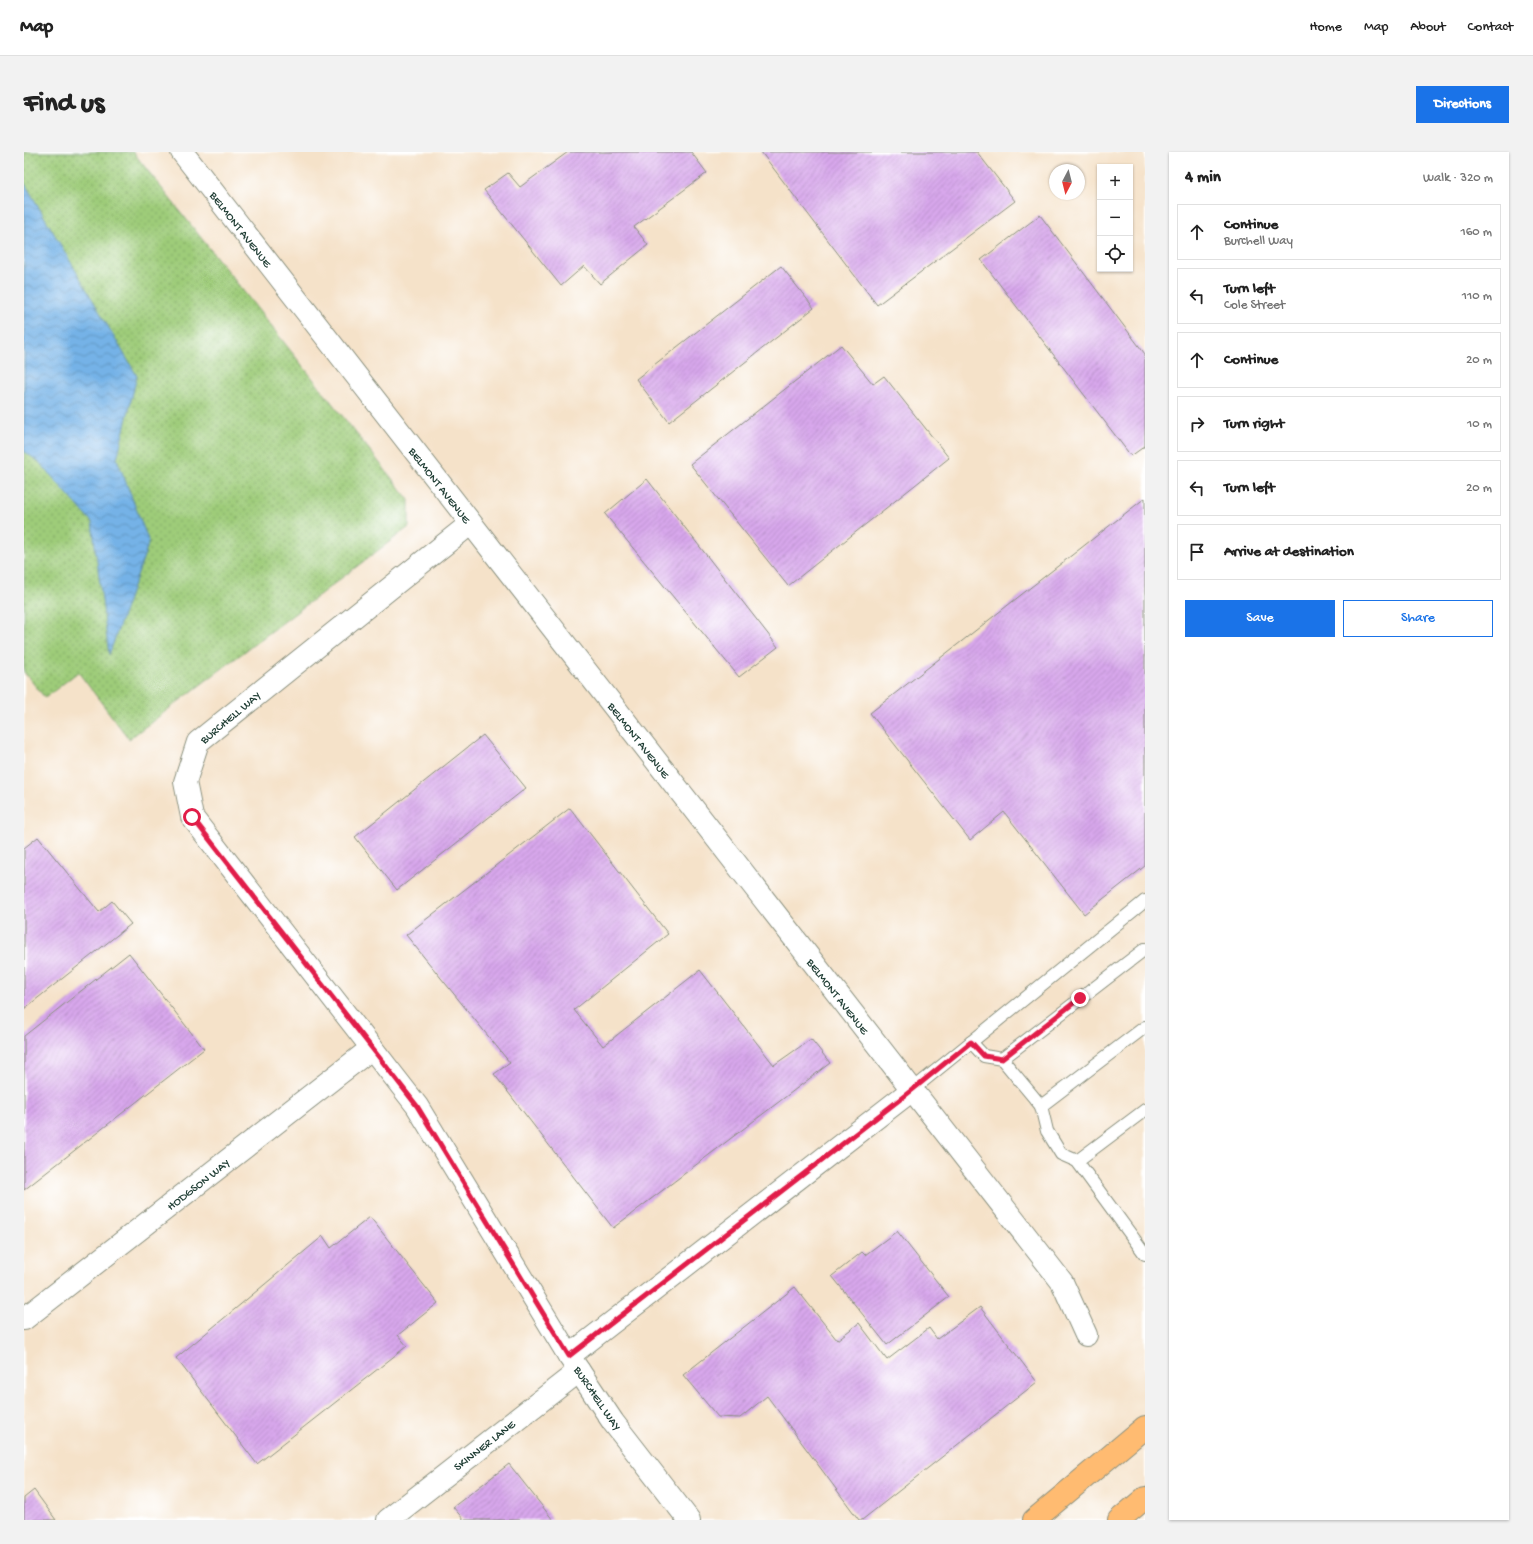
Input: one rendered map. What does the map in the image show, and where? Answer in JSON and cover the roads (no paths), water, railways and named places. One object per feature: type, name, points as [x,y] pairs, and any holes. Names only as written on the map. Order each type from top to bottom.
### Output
[{"type":"highway","points":[[1034,1520],[1145,1427]]},
{"type":"highway","points":[[1120,1520],[1145,1498]]},
{"type":"street","name":"BELMONT AVENUE","points":[[182,152],[470,524],[1062,1282],[1086,1334]]},
{"type":"street","name":"BURCHELL WAY","points":[[470,524],[198,742],[185,782],[192,817],[417,1106],[574,1363],[613,1422],[689,1520]]},
{"type":"street","name":"HODGSON WAY","points":[[24,1319],[372,1048]]},
{"type":"street","name":"SKINNER LANE","points":[[388,1520],[574,1363],[912,1090]]},
{"type":"lane","points":[[912,1090],[1145,901]]},
{"type":"lane","points":[[1002,1059],[1145,950]]},
{"type":"lane","points":[[1040,1106],[1145,1027]]},
{"type":"lane","points":[[971,1042],[984,1056],[1002,1059],[1040,1106],[1047,1131],[1061,1154],[1077,1162],[1145,1254]]},
{"type":"lane","points":[[1077,1162],[1145,1110]]},
{"type":"water","points":[[24,182],[137,376],[117,459],[149,542],[109,655],[92,522],[40,463],[24,451]]}]
